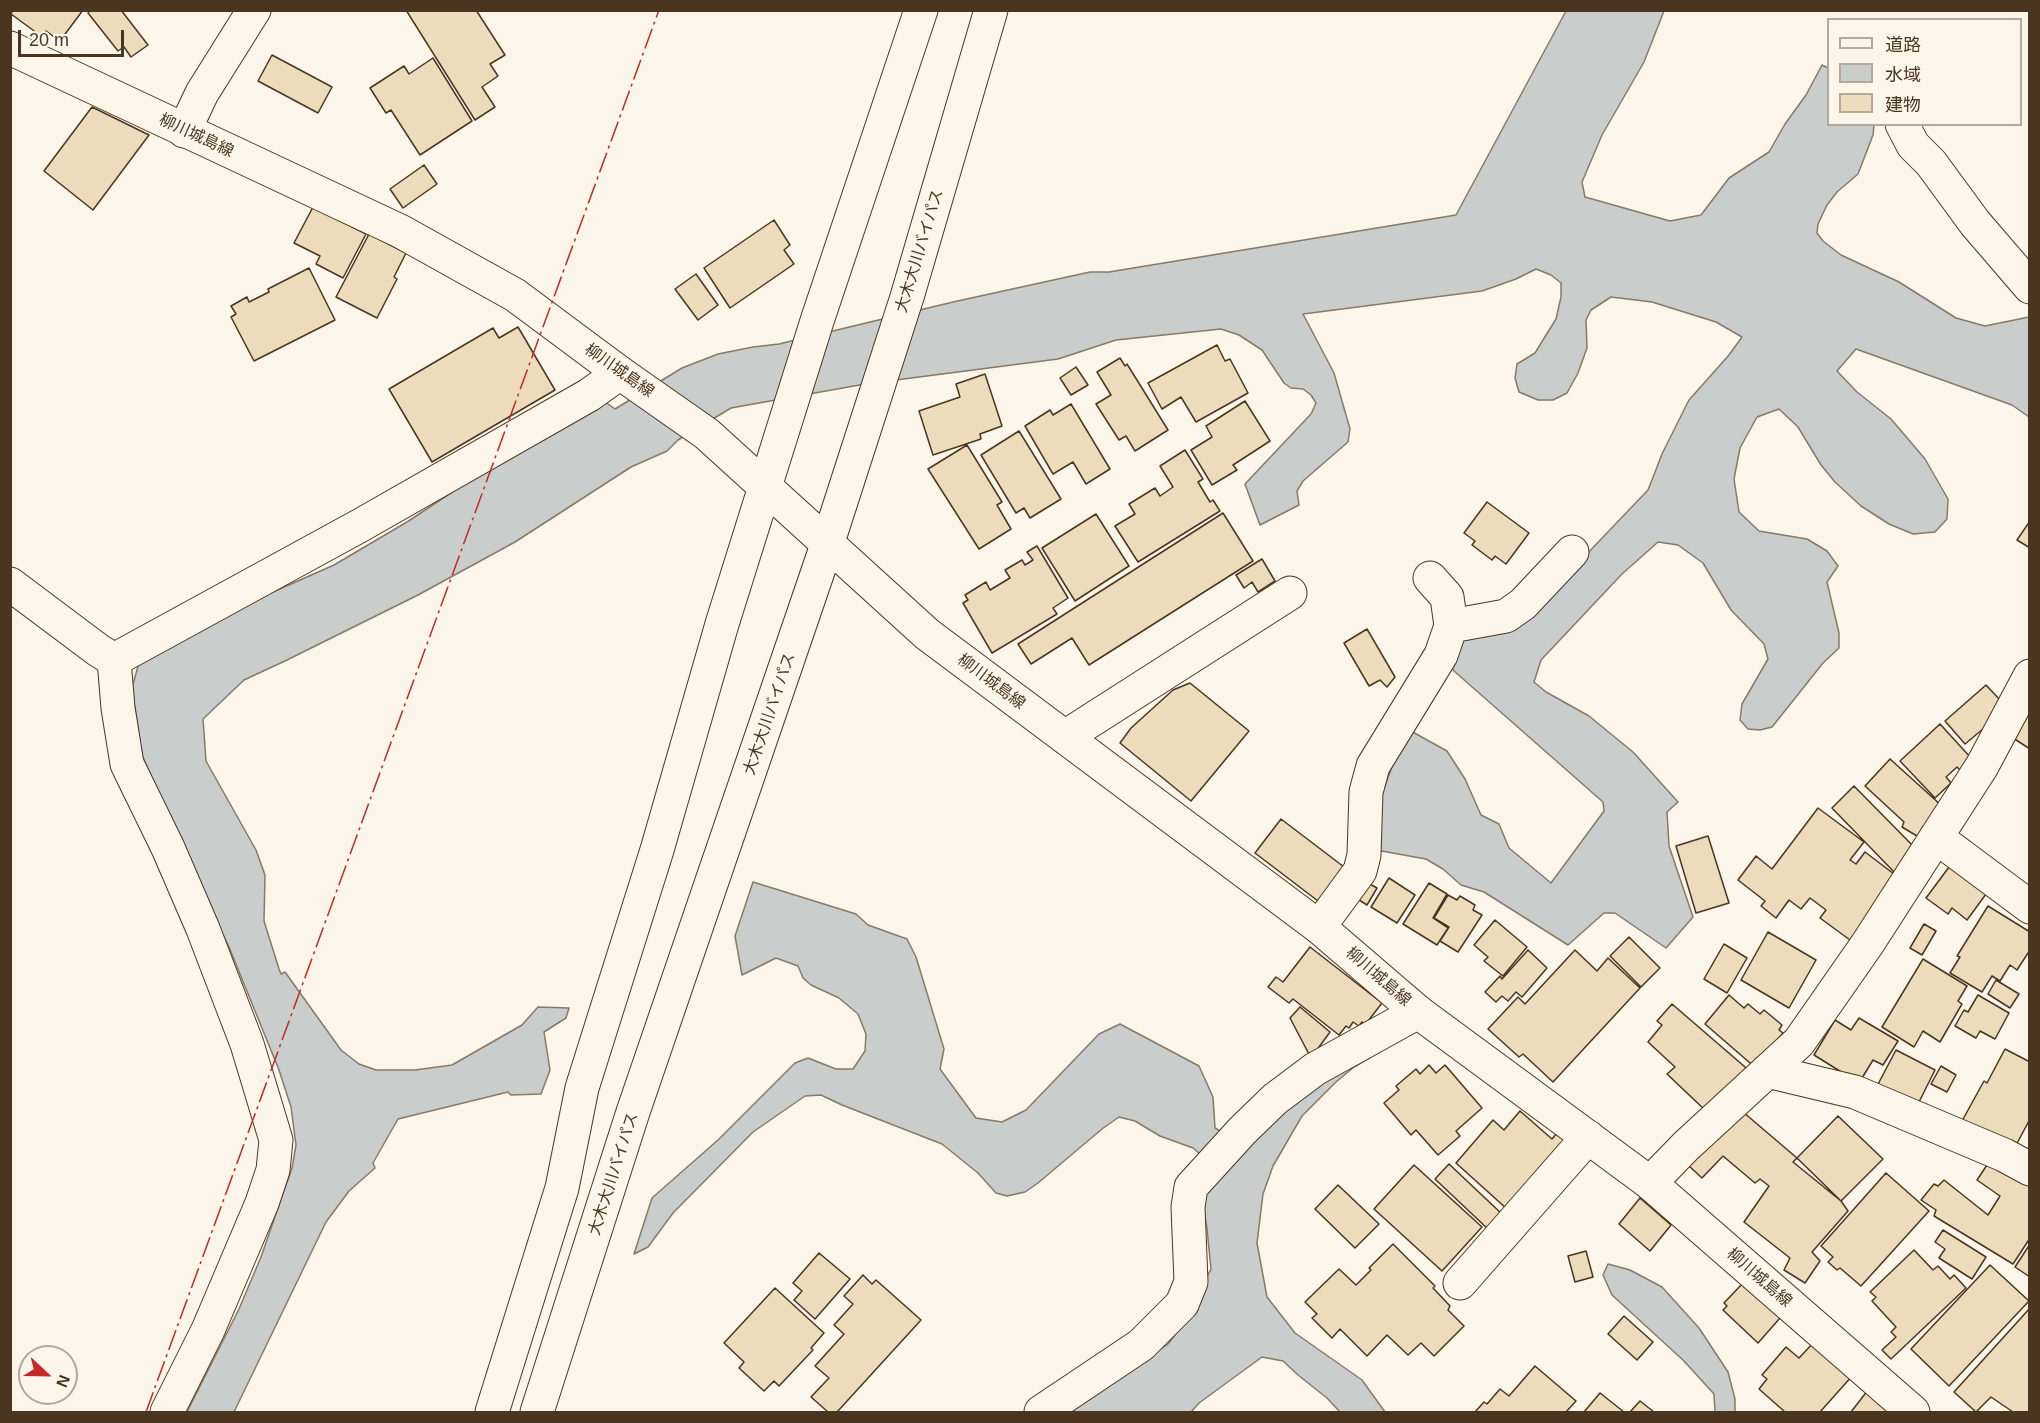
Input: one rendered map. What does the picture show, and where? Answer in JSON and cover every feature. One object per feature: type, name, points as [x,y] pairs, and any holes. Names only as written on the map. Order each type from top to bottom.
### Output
[{"type":"main road","points":[[184,131],[202,93],[254,10]]},
{"type":"main road","points":[[492,1413],[562,1188],[582,1088],[657,850],[722,624],[817,321],[921,10]]},
{"type":"main road","name":"大木大川バイパス","points":[[537,1413],[633,1112],[827,545],[907,297],[991,10]]},
{"type":"main road","name":"柳川城島線","points":[[10,48],[400,231],[515,295],[707,434],[927,634],[1319,927],[1418,1012],[1650,1183],[1913,1413]]},
{"type":"main road","points":[[1903,126],[1913,145],[2030,287]]},
{"type":"main road","points":[[114,660],[361,525],[589,394],[628,378]]},
{"type":"main road","points":[[1451,626],[1506,616],[1522,604],[1572,552]]},
{"type":"main road","points":[[1319,927],[1360,871],[1364,855],[1366,792],[1373,766],[1441,655],[1451,626],[1447,597],[1430,578]]},
{"type":"main road","points":[[10,584],[114,660]]},
{"type":"main road","points":[[1065,737],[1290,593]]},
{"type":"main road","points":[[114,660],[118,708],[127,764],[168,848],[202,929],[247,1044],[276,1140],[273,1170],[262,1203],[208,1330],[167,1413]]},
{"type":"main road","points":[[1650,1183],[1799,1042],[1868,943],[1982,766],[2030,676]]},
{"type":"main road","points":[[1936,837],[2030,907]]},
{"type":"main road","points":[[1041,1413],[1141,1345],[1182,1304],[1191,1282],[1188,1207],[1191,1187],[1234,1139],[1275,1099],[1315,1069],[1418,1012]]},
{"type":"main road","points":[[1767,1071],[1855,1092],[2004,1155],[2030,1169]]},
{"type":"main road","points":[[1460,1283],[1588,1137]]},
{"type":"water","points":[[1566,11],[1664,11],[1644,62],[1602,135],[1582,182],[1585,197],[1670,221],[1701,215],[1729,178],[1769,152],[1785,124],[1806,95],[1822,65],[1827,68],[1827,126],[1874,126],[1873,135],[1858,174],[1837,192],[1827,205],[1818,224],[1817,233],[1823,241],[1841,255],[1899,282],[1956,318],[1985,326],[2029,317],[2029,417],[2012,405],[1856,349],[1837,371],[1857,392],[1891,419],[1925,459],[1948,499],[1947,519],[1935,532],[1913,534],[1889,524],[1861,506],[1835,482],[1821,465],[1798,427],[1779,409],[1757,417],[1740,448],[1734,479],[1739,512],[1759,531],[1807,539],[1827,551],[1838,566],[1827,582],[1839,633],[1839,648],[1823,663],[1772,727],[1760,730],[1748,729],[1740,720],[1742,704],[1768,659],[1764,644],[1731,610],[1703,563],[1678,545],[1658,542],[1622,574],[1541,660],[1534,682],[1546,692],[1589,716],[1633,752],[1678,802],[1667,812],[1669,846],[1693,917],[1666,948],[1615,913],[1604,913],[1568,945],[1484,892],[1461,885],[1443,869],[1426,859],[1376,850],[1375,814],[1400,744],[1409,730],[1447,751],[1465,779],[1481,815],[1499,824],[1509,848],[1551,883],[1604,811],[1603,802],[1454,671],[1449,663],[1459,640],[1542,601],[1648,490],[1662,454],[1689,400],[1742,337],[1716,322],[1652,302],[1611,297],[1591,310],[1586,320],[1587,348],[1578,373],[1567,393],[1553,400],[1538,400],[1519,392],[1515,378],[1517,364],[1535,353],[1556,319],[1561,297],[1561,283],[1551,275],[1536,269],[1482,291],[1303,314],[1334,373],[1350,429],[1348,442],[1303,481],[1297,491],[1299,505],[1260,525],[1245,484],[1311,414],[1316,403],[1303,389],[1291,388],[1284,383],[1262,350],[1239,335],[1221,329],[1116,340],[1058,359],[865,384],[731,408],[678,440],[667,451],[631,467],[515,542],[418,595],[244,680],[203,719],[206,761],[256,850],[265,875],[264,921],[281,974],[285,972],[341,1050],[359,1064],[376,1070],[415,1070],[452,1065],[522,1025],[538,1007],[569,1008],[566,1018],[544,1032],[550,1070],[541,1094],[511,1095],[508,1092],[398,1119],[373,1163],[375,1168],[349,1191],[326,1222],[234,1412],[187,1412],[239,1309],[261,1257],[292,1168],[296,1145],[291,1107],[279,1070],[229,947],[196,879],[142,755],[132,688],[140,659],[203,623],[334,565],[407,522],[475,477],[604,401],[615,409],[682,368],[718,354],[779,344],[1090,272],[1109,272],[1456,215]]},
{"type":"water","points":[[753,882],[856,914],[868,925],[907,939],[916,957],[944,1049],[940,1069],[976,1118],[1002,1122],[1026,1110],[1099,1034],[1120,1024],[1199,1066],[1213,1097],[1215,1128],[1242,1143],[1342,1065],[1371,1057],[1336,1082],[1302,1116],[1273,1166],[1263,1194],[1257,1243],[1267,1297],[1295,1333],[1362,1380],[1385,1412],[1340,1412],[1283,1361],[1262,1357],[1199,1403],[1191,1412],[1071,1412],[1168,1344],[1181,1327],[1211,1269],[1207,1229],[1203,1206],[1200,1203],[1217,1169],[1193,1148],[1160,1136],[1135,1121],[1119,1117],[1038,1183],[1025,1192],[1007,1196],[996,1193],[978,1173],[942,1144],[821,1095],[805,1096],[753,1132],[673,1213],[648,1247],[634,1254],[652,1198],[718,1140],[795,1063],[808,1058],[836,1069],[853,1069],[865,1051],[866,1034],[858,1014],[839,998],[811,985],[803,978],[798,966],[776,958],[742,975],[735,936]]},
{"type":"water","points":[[1608,1264],[1630,1270],[1662,1287],[1699,1328],[1728,1372],[1735,1399],[1735,1412],[1715,1412],[1714,1394],[1684,1361],[1612,1295],[1603,1275]]},
{"type":"building","points":[[13,10],[83,10],[60,41],[46,31],[41,36],[11,14]]},
{"type":"building","points":[[91,10],[121,10],[148,45],[131,57],[124,47],[118,51],[88,13]]},
{"type":"building","points":[[406,10],[476,10],[505,55],[490,64],[498,76],[482,87],[495,107],[475,120]]},
{"type":"building","points":[[272,55],[332,87],[318,113],[258,81]]},
{"type":"building","points":[[433,58],[472,121],[420,155],[391,110],[386,113],[370,88],[404,66],[409,74]]},
{"type":"building","points":[[92,107],[149,135],[93,210],[44,171]]},
{"type":"building","points":[[424,165],[437,184],[403,208],[390,189]]},
{"type":"building","points":[[313,207],[366,234],[343,278],[316,264],[320,256],[294,243]]},
{"type":"building","points":[[774,220],[790,245],[784,250],[794,264],[730,308],[704,268]]},
{"type":"building","points":[[369,234],[406,253],[394,277],[397,279],[377,318],[336,297]]},
{"type":"building","points":[[309,268],[335,320],[254,361],[231,317],[236,314],[231,306],[247,297],[249,302],[269,292],[268,289]]},
{"type":"building","points":[[696,274],[718,305],[698,320],[675,289]]},
{"type":"building","points":[[518,327],[555,390],[432,462],[389,389],[493,328],[499,338]]},
{"type":"building","points":[[1217,345],[1225,361],[1230,359],[1248,393],[1196,422],[1181,397],[1162,409],[1148,383]]},
{"type":"building","points":[[1120,358],[1125,366],[1127,364],[1168,430],[1135,451],[1126,436],[1119,440],[1096,404],[1111,395],[1097,372]]},
{"type":"building","points":[[1076,367],[1088,385],[1071,395],[1060,378]]},
{"type":"building","points":[[985,374],[1002,426],[980,434],[981,439],[933,455],[919,411],[960,397],[956,384]]},
{"type":"building","points":[[1245,401],[1270,441],[1233,465],[1237,470],[1212,485],[1191,450],[1212,437],[1206,426]]},
{"type":"building","points":[[1071,404],[1110,469],[1086,484],[1073,462],[1053,474],[1025,426],[1050,410],[1053,415]]},
{"type":"building","points":[[1019,431],[1061,499],[1030,518],[1024,508],[1016,513],[981,455]]},
{"type":"building","points":[[967,445],[1002,502],[997,505],[1011,529],[979,549],[928,469]]},
{"type":"building","points":[[1185,450],[1203,479],[1198,482],[1210,502],[1213,500],[1220,511],[1138,562],[1115,526],[1135,514],[1129,504],[1155,488],[1160,496],[1173,487],[1160,466]]},
{"type":"building","points":[[1487,502],[1529,533],[1506,564],[1495,556],[1492,560],[1472,545],[1475,541],[1464,533]]},
{"type":"building","points":[[1223,513],[1253,561],[1089,665],[1072,638],[1031,664],[1018,644]]},
{"type":"building","points":[[1096,514],[1129,566],[1075,601],[1042,548]]},
{"type":"building","points":[[2030,521],[2030,548],[2017,540]]},
{"type":"building","points":[[1037,546],[1068,598],[1053,608],[1057,614],[992,653],[963,603],[968,600],[965,595],[986,582],[990,590],[1010,578],[1005,570],[1022,560],[1025,565],[1033,560],[1027,552]]},
{"type":"building","points":[[1262,559],[1275,581],[1258,592],[1252,582],[1244,588],[1236,575]]},
{"type":"building","points":[[1367,629],[1395,677],[1387,687],[1380,680],[1369,686],[1344,643]]},
{"type":"building","points":[[1190,683],[1249,731],[1191,801],[1120,743],[1131,728],[1173,690]]},
{"type":"building","points":[[1986,685],[2000,700],[1995,719],[1965,744],[1945,721]]},
{"type":"building","points":[[2030,712],[2030,749],[2013,738]]},
{"type":"building","points":[[1940,724],[1972,759],[1960,770],[1957,767],[1946,777],[1951,783],[1935,798],[1900,761]]},
{"type":"building","points":[[1890,759],[1942,806],[1922,839],[1902,827],[1904,822],[1865,786]]},
{"type":"building","points":[[1854,786],[1916,849],[1897,875],[1832,808]]},
{"type":"building","points":[[1818,808],[1864,842],[1850,860],[1856,864],[1865,852],[1898,877],[1850,940],[1820,918],[1826,910],[1810,898],[1801,909],[1789,900],[1776,918],[1761,906],[1765,901],[1738,880],[1756,856],[1772,869]]},
{"type":"building","points":[[1281,819],[1348,870],[1322,904],[1255,853]]},
{"type":"building","points":[[1708,836],[1729,903],[1696,913],[1676,846]]},
{"type":"building","points":[[1952,863],[1989,890],[1967,920],[1952,908],[1948,914],[1926,898]]},
{"type":"building","points":[[1389,878],[1415,895],[1397,923],[1371,907]]},
{"type":"building","points":[[1366,882],[1377,888],[1367,905],[1356,898]]},
{"type":"building","points":[[1429,883],[1447,894],[1433,918],[1448,928],[1437,945],[1403,924]]},
{"type":"building","points":[[1448,895],[1457,900],[1460,896],[1475,905],[1473,910],[1482,915],[1458,952],[1440,941],[1449,927],[1434,918]]},
{"type":"building","points":[[1988,906],[2030,932],[2030,950],[2017,970],[2010,965],[2000,981],[1992,976],[1982,992],[1950,973],[1960,957],[1957,956]]},
{"type":"building","points":[[1495,920],[1527,947],[1503,976],[1484,961],[1488,957],[1474,945]]},
{"type":"building","points":[[1924,924],[1936,931],[1922,955],[1910,948]]},
{"type":"building","points":[[1768,932],[1816,960],[1789,1008],[1741,980]]},
{"type":"building","points":[[1629,937],[1660,968],[1641,987],[1610,956]]},
{"type":"building","points":[[1724,944],[1747,958],[1727,993],[1704,979]]},
{"type":"building","points":[[1310,947],[1382,1003],[1365,1025],[1362,1022],[1359,1026],[1353,1022],[1349,1028],[1346,1026],[1339,1035],[1293,999],[1289,1003],[1268,987],[1276,977],[1283,982]]},
{"type":"building","points":[[1528,950],[1547,968],[1522,997],[1516,992],[1508,1001],[1502,996],[1496,1002],[1485,992],[1500,976],[1502,979]]},
{"type":"building","points":[[1575,950],[1597,971],[1608,958],[1640,988],[1553,1082],[1523,1054],[1519,1057],[1488,1029],[1518,997],[1525,1004]]},
{"type":"building","points":[[1923,959],[1967,986],[1958,1001],[1962,1004],[1940,1042],[1923,1031],[1914,1047],[1882,1027]]},
{"type":"building","points":[[1996,980],[2019,994],[2010,1008],[1988,994]]},
{"type":"building","points":[[1729,995],[1744,1008],[1748,1004],[1760,1014],[1764,1010],[1782,1025],[1779,1030],[1783,1033],[1767,1052],[1757,1069],[1705,1024]]},
{"type":"building","points":[[1978,995],[2009,1013],[1995,1039],[1980,1031],[1976,1038],[1955,1026],[1964,1010],[1968,1012]]},
{"type":"building","points":[[1672,1004],[1752,1073],[1706,1111],[1667,1074],[1675,1067],[1648,1042],[1662,1025],[1657,1021]]},
{"type":"building","points":[[1300,1007],[1330,1032],[1311,1058],[1290,1018]]},
{"type":"building","points":[[1859,1018],[1898,1041],[1883,1065],[1873,1060],[1859,1083],[1814,1055],[1835,1020],[1851,1030]]},
{"type":"building","points":[[2005,1049],[2030,1062],[2030,1119],[2014,1149],[1962,1121],[1984,1081],[1987,1083]]},
{"type":"building","points":[[1896,1050],[1935,1070],[1916,1108],[1876,1088]]},
{"type":"building","points":[[1429,1065],[1436,1073],[1445,1065],[1482,1108],[1456,1131],[1460,1136],[1438,1155],[1416,1130],[1411,1135],[1384,1103],[1399,1090],[1396,1086],[1416,1069],[1420,1074]]},
{"type":"building","points":[[1941,1066],[1956,1075],[1947,1092],[1931,1084]]},
{"type":"building","points":[[1520,1111],[1552,1139],[1557,1133],[1566,1141],[1507,1209],[1456,1163],[1493,1120],[1504,1130]]},
{"type":"building","points":[[1743,1112],[1797,1158],[1793,1162],[1841,1201],[1848,1211],[1812,1252],[1820,1261],[1805,1283],[1784,1270],[1790,1258],[1744,1222],[1769,1186],[1760,1179],[1755,1183],[1723,1156],[1702,1178],[1689,1166],[1716,1136]]},
{"type":"building","points":[[1838,1116],[1883,1159],[1841,1201],[1797,1158]]},
{"type":"building","points":[[1991,1159],[2030,1182],[2030,1238],[2013,1264],[1934,1216],[1936,1210],[1921,1200],[1934,1184],[1938,1186],[1944,1180],[1988,1215],[2000,1196],[1977,1180]]},
{"type":"building","points":[[1449,1164],[1503,1215],[1489,1230],[1435,1179]]},
{"type":"building","points":[[1414,1165],[1482,1227],[1442,1271],[1374,1209]]},
{"type":"building","points":[[1886,1173],[1929,1211],[1861,1286],[1840,1268],[1837,1270],[1828,1262],[1833,1257],[1821,1246]]},
{"type":"building","points":[[1338,1185],[1379,1224],[1355,1248],[1315,1209]]},
{"type":"building","points":[[1640,1198],[1671,1225],[1650,1251],[1619,1224]]},
{"type":"building","points":[[1943,1230],[1986,1257],[1972,1279],[1939,1258],[1945,1249],[1935,1242]]},
{"type":"building","points":[[1393,1244],[1435,1286],[1433,1288],[1450,1306],[1448,1310],[1464,1326],[1434,1356],[1421,1343],[1408,1355],[1387,1335],[1367,1356],[1340,1329],[1332,1338],[1312,1318],[1317,1314],[1305,1302],[1339,1269],[1356,1285]]},
{"type":"building","points":[[2030,1244],[2030,1277],[2015,1267]]},
{"type":"building","points":[[1914,1250],[1933,1270],[1938,1266],[1950,1279],[1954,1275],[1966,1288],[1891,1359],[1882,1350],[1896,1337],[1891,1332],[1896,1327],[1872,1301],[1876,1297],[1870,1292]]},
{"type":"building","points":[[1586,1251],[1593,1277],[1575,1282],[1568,1256]]},
{"type":"building","points":[[819,1253],[850,1279],[815,1319],[794,1300],[802,1291],[793,1283]]},
{"type":"building","points":[[1990,1265],[2029,1301],[1949,1386],[1911,1349]]},
{"type":"building","points":[[863,1275],[872,1284],[876,1280],[921,1320],[837,1412],[828,1412],[811,1397],[829,1378],[815,1366],[844,1334],[834,1325],[853,1304],[844,1296]]},
{"type":"building","points":[[1742,1284],[1780,1318],[1758,1343],[1723,1310],[1727,1306],[1724,1303]]},
{"type":"building","points":[[775,1288],[824,1333],[811,1348],[813,1350],[779,1386],[774,1381],[764,1391],[739,1368],[744,1362],[724,1343]]},
{"type":"building","points":[[2030,1308],[2030,1412],[2013,1412],[1991,1397],[1976,1412],[1954,1392]]},
{"type":"building","points":[[1624,1316],[1653,1342],[1637,1360],[1608,1334]]},
{"type":"building","points":[[1815,1341],[1853,1375],[1820,1412],[1785,1412],[1759,1389],[1767,1379],[1762,1375],[1786,1347],[1799,1358]]},
{"type":"building","points":[[1535,1366],[1576,1401],[1566,1412],[1475,1412],[1484,1402],[1487,1404],[1500,1389],[1509,1396]]},
{"type":"building","points":[[1868,1390],[1897,1412],[1851,1412]]},
{"type":"building","points":[[1600,1393],[1624,1412],[1584,1412]]},
{"type":"building","points":[[1640,1401],[1654,1412],[1630,1412]]},
{"type":"power","points":[[146,1412],[659,10]]}]
